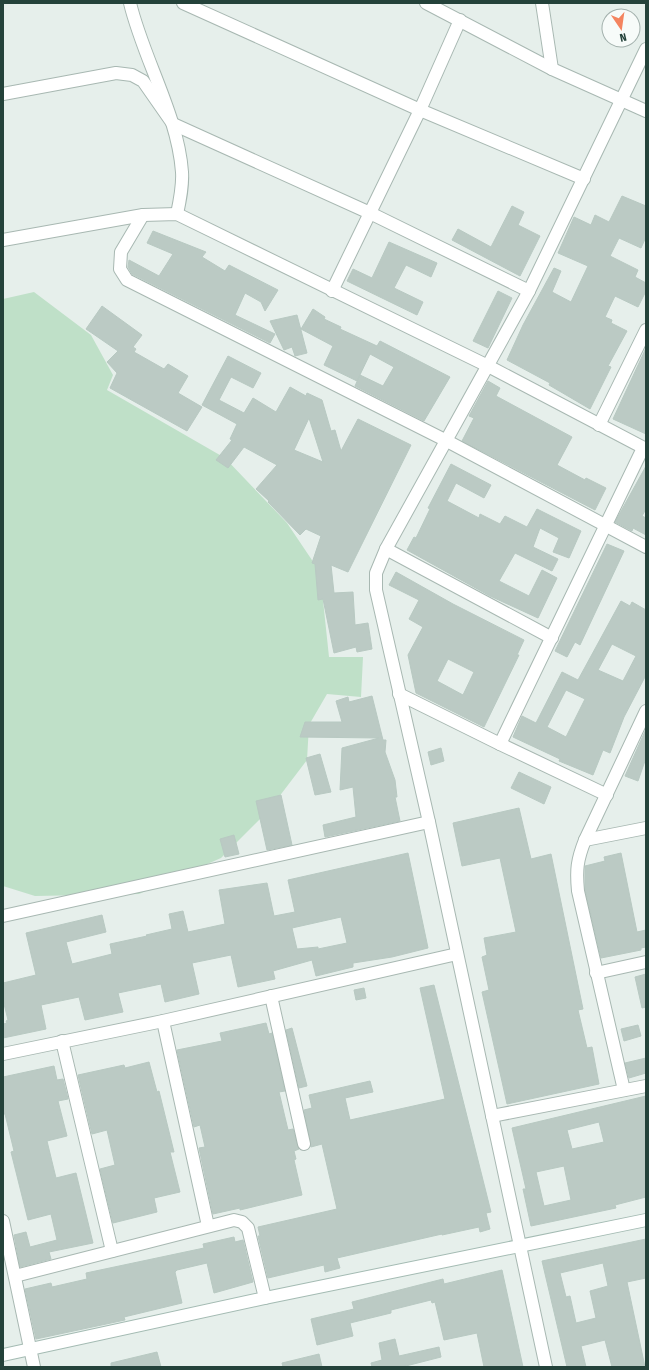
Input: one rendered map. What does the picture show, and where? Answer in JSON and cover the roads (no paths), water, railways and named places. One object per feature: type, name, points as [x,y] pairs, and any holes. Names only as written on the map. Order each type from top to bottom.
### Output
[{"type":"street","points":[[130,3],[173,124],[182,171],[182,187],[177,214]]},
{"type":"street","points":[[183,3],[420,110],[584,179]]},
{"type":"street","points":[[426,3],[552,69],[646,111]]},
{"type":"street","points":[[542,3],[552,69]]},
{"type":"street","points":[[332,291],[420,110],[460,20]]},
{"type":"street","points":[[546,1367],[429,822],[376,590],[376,573],[386,549],[529,291],[646,49]]},
{"type":"street","points":[[3,94],[116,73],[132,75],[143,81],[173,124],[370,213],[529,291]]},
{"type":"street","points":[[3,240],[143,215],[177,214],[488,366],[645,448],[500,744]]},
{"type":"street","points":[[143,215],[122,252],[120,269],[127,280],[447,441],[646,546]]},
{"type":"street","points":[[599,425],[646,330]]},
{"type":"street","points":[[386,549],[552,638]]},
{"type":"street","points":[[399,694],[607,795]]},
{"type":"street","points":[[624,1090],[596,973],[576,870],[578,856],[585,840],[646,712]]},
{"type":"street","points":[[3,916],[429,822]]},
{"type":"street","points":[[585,840],[646,828]]},
{"type":"street","points":[[3,1054],[163,1020],[457,954]]},
{"type":"street","points":[[596,973],[646,962]]},
{"type":"street","points":[[271,996],[304,1144]]},
{"type":"street","points":[[163,1020],[208,1226]]},
{"type":"street","points":[[62,1041],[112,1251]]},
{"type":"street","points":[[492,1116],[646,1086]]},
{"type":"street","points":[[15,1276],[234,1220],[242,1222],[248,1228],[265,1298]]},
{"type":"street","points":[[3,1355],[265,1298],[646,1220]]},
{"type":"street","points":[[3,1221],[34,1367]]}]
